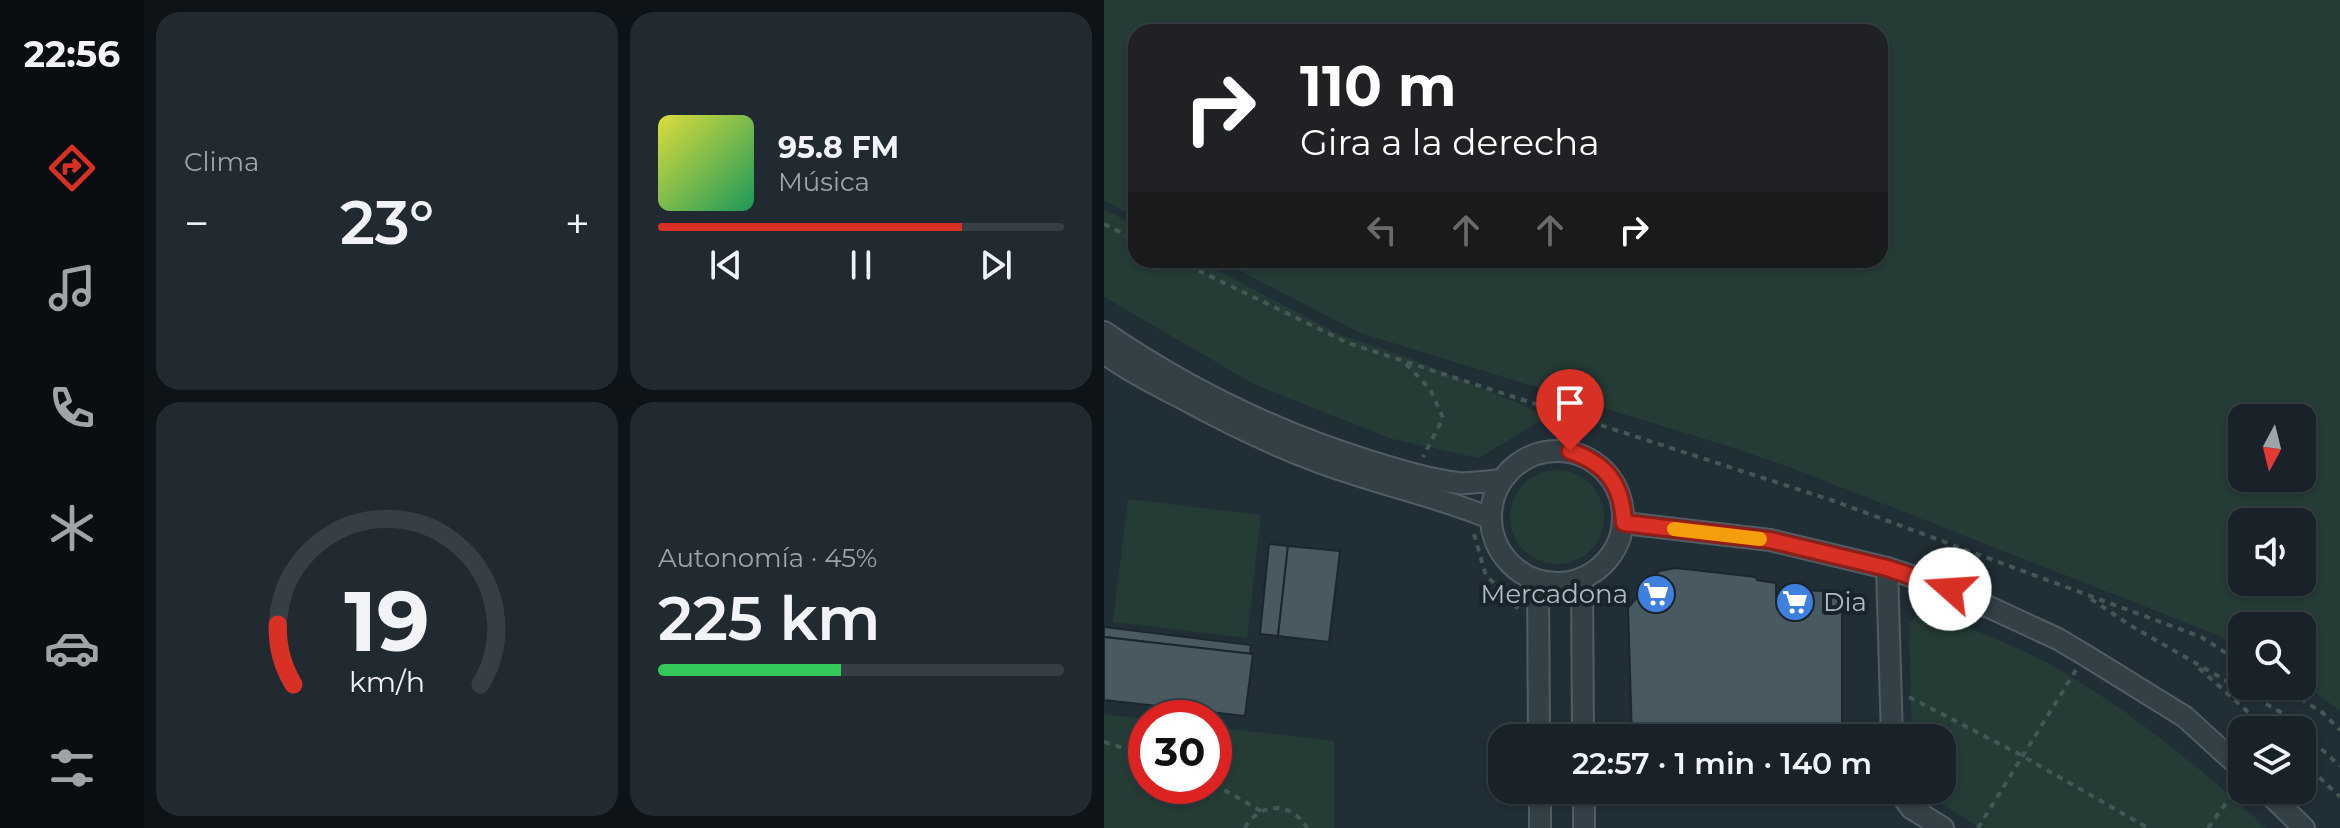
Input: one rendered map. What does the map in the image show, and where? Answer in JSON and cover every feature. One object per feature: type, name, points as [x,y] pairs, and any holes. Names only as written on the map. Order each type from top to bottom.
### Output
[{"type":"street","points":[[1104,332],[1132,351],[1232,406],[1320,446],[1418,477],[1462,483],[1501,480]]},
{"type":"street","points":[[1104,353],[1123,367],[1225,422],[1315,461],[1414,494],[1456,504],[1490,518]]},
{"type":"street","points":[[1570,451],[1588,458],[1604,470],[1616,485],[1623,504],[1624,523],[1620,541],[1611,557],[1582,578],[1561,583],[1538,581],[1523,574],[1504,557],[1493,534],[1491,505],[1501,480],[1531,455],[1570,451]]},
{"type":"street","points":[[1624,523],[1770,540],[1887,568],[1950,589],[2058,639],[2085,655],[2185,717],[2228,756]]},
{"type":"street","points":[[1887,568],[1892,724]]},
{"type":"street","points":[[1582,578],[1583,724]]},
{"type":"street","points":[[1538,581],[1539,724]]},
{"type":"street","points":[[1540,804],[1540,828]]},
{"type":"street","points":[[1584,804],[1584,828]]},
{"type":"street","points":[[1908,804],[1943,828]]},
{"type":"street","points":[[2279,804],[2304,828]]},
{"type":"path","points":[[1104,224],[1128,236]]},
{"type":"path","points":[[1193,268],[1348,343],[1834,501],[2201,637],[2228,654]]},
{"type":"path","points":[[1404,362],[1430,389],[1443,418],[1421,461],[1418,477]]},
{"type":"path","points":[[1472,529],[1486,576],[1512,598],[1520,614]]},
{"type":"path","points":[[2086,595],[2133,627],[2282,713],[2340,766]]},
{"type":"path","points":[[1978,828],[2085,655]]},
{"type":"path","points":[[2194,663],[2253,716]]},
{"type":"path","points":[[1891,687],[2023,756],[2148,828]]},
{"type":"path","points":[[2302,700],[2323,713],[2340,730]]},
{"type":"path","points":[[1104,742],[1128,749]]},
{"type":"path","points":[[2316,774],[2340,797]]},
{"type":"path","points":[[1232,794],[1261,811]]},
{"type":"path","points":[[2208,828],[2228,800]]},
{"type":"path","points":[[1245,828],[1254,815],[1276,807],[1298,815],[1307,828]]},
{"type":"green space","points":[[1104,0],[2340,0],[2340,711],[2316,693],[2316,612],[2228,612],[2228,641],[1797,470],[1360,333],[1234,268],[1888,268],[1888,24],[1128,24],[1128,213],[1104,201]]},
{"type":"green space","points":[[1104,209],[1128,222],[1128,268],[1213,268],[1338,334],[1411,359],[1548,416],[1479,458],[1392,439],[1254,384],[1104,297]]},
{"type":"green space","points":[[1557,470],[1575,474],[1590,484],[1600,499],[1604,517],[1600,535],[1590,550],[1575,560],[1557,564],[1539,560],[1524,550],[1514,535],[1510,517],[1514,499],[1524,484],[1539,474]]},
{"type":"green space","points":[[1128,499],[1261,515],[1247,638],[1113,622]]},
{"type":"green space","points":[[1921,612],[1933,613],[2037,657],[2080,682],[2163,740],[2228,794],[2228,804],[2239,804],[2266,828],[1980,828],[1942,804],[1956,804],[1956,724],[1912,724],[1909,623]]},
{"type":"green space","points":[[1104,714],[1128,717],[1128,804],[1232,804],[1232,729],[1334,741],[1334,828],[1104,828]]},
{"type":"building","points":[[1269,544],[1288,546],[1278,636],[1260,634]]},
{"type":"building","points":[[1288,546],[1340,551],[1329,642],[1278,636]]},
{"type":"building","points":[[1676,568],[1756,577],[1757,580],[1776,583],[1776,597],[1790,598],[1789,590],[1826,591],[1826,597],[1842,598],[1842,724],[1632,724],[1628,608],[1659,571]]},
{"type":"building","points":[[1104,627],[1251,645],[1250,654],[1104,637]]},
{"type":"building","points":[[1104,637],[1253,654],[1245,716],[1232,715],[1232,700],[1128,700],[1128,703],[1104,700]]},
{"type":"slow traffic","points":[[1674,529],[1760,539]]},
{"type":"place","name":"Mercadona","points":[[1656,594]]},
{"type":"place","name":"Dia","points":[[1795,602]]},
{"type":"route","points":[[1570,451],[1588,458],[1604,470],[1616,485],[1623,504],[1624,523],[1770,540],[1887,568],[1950,589]]}]
